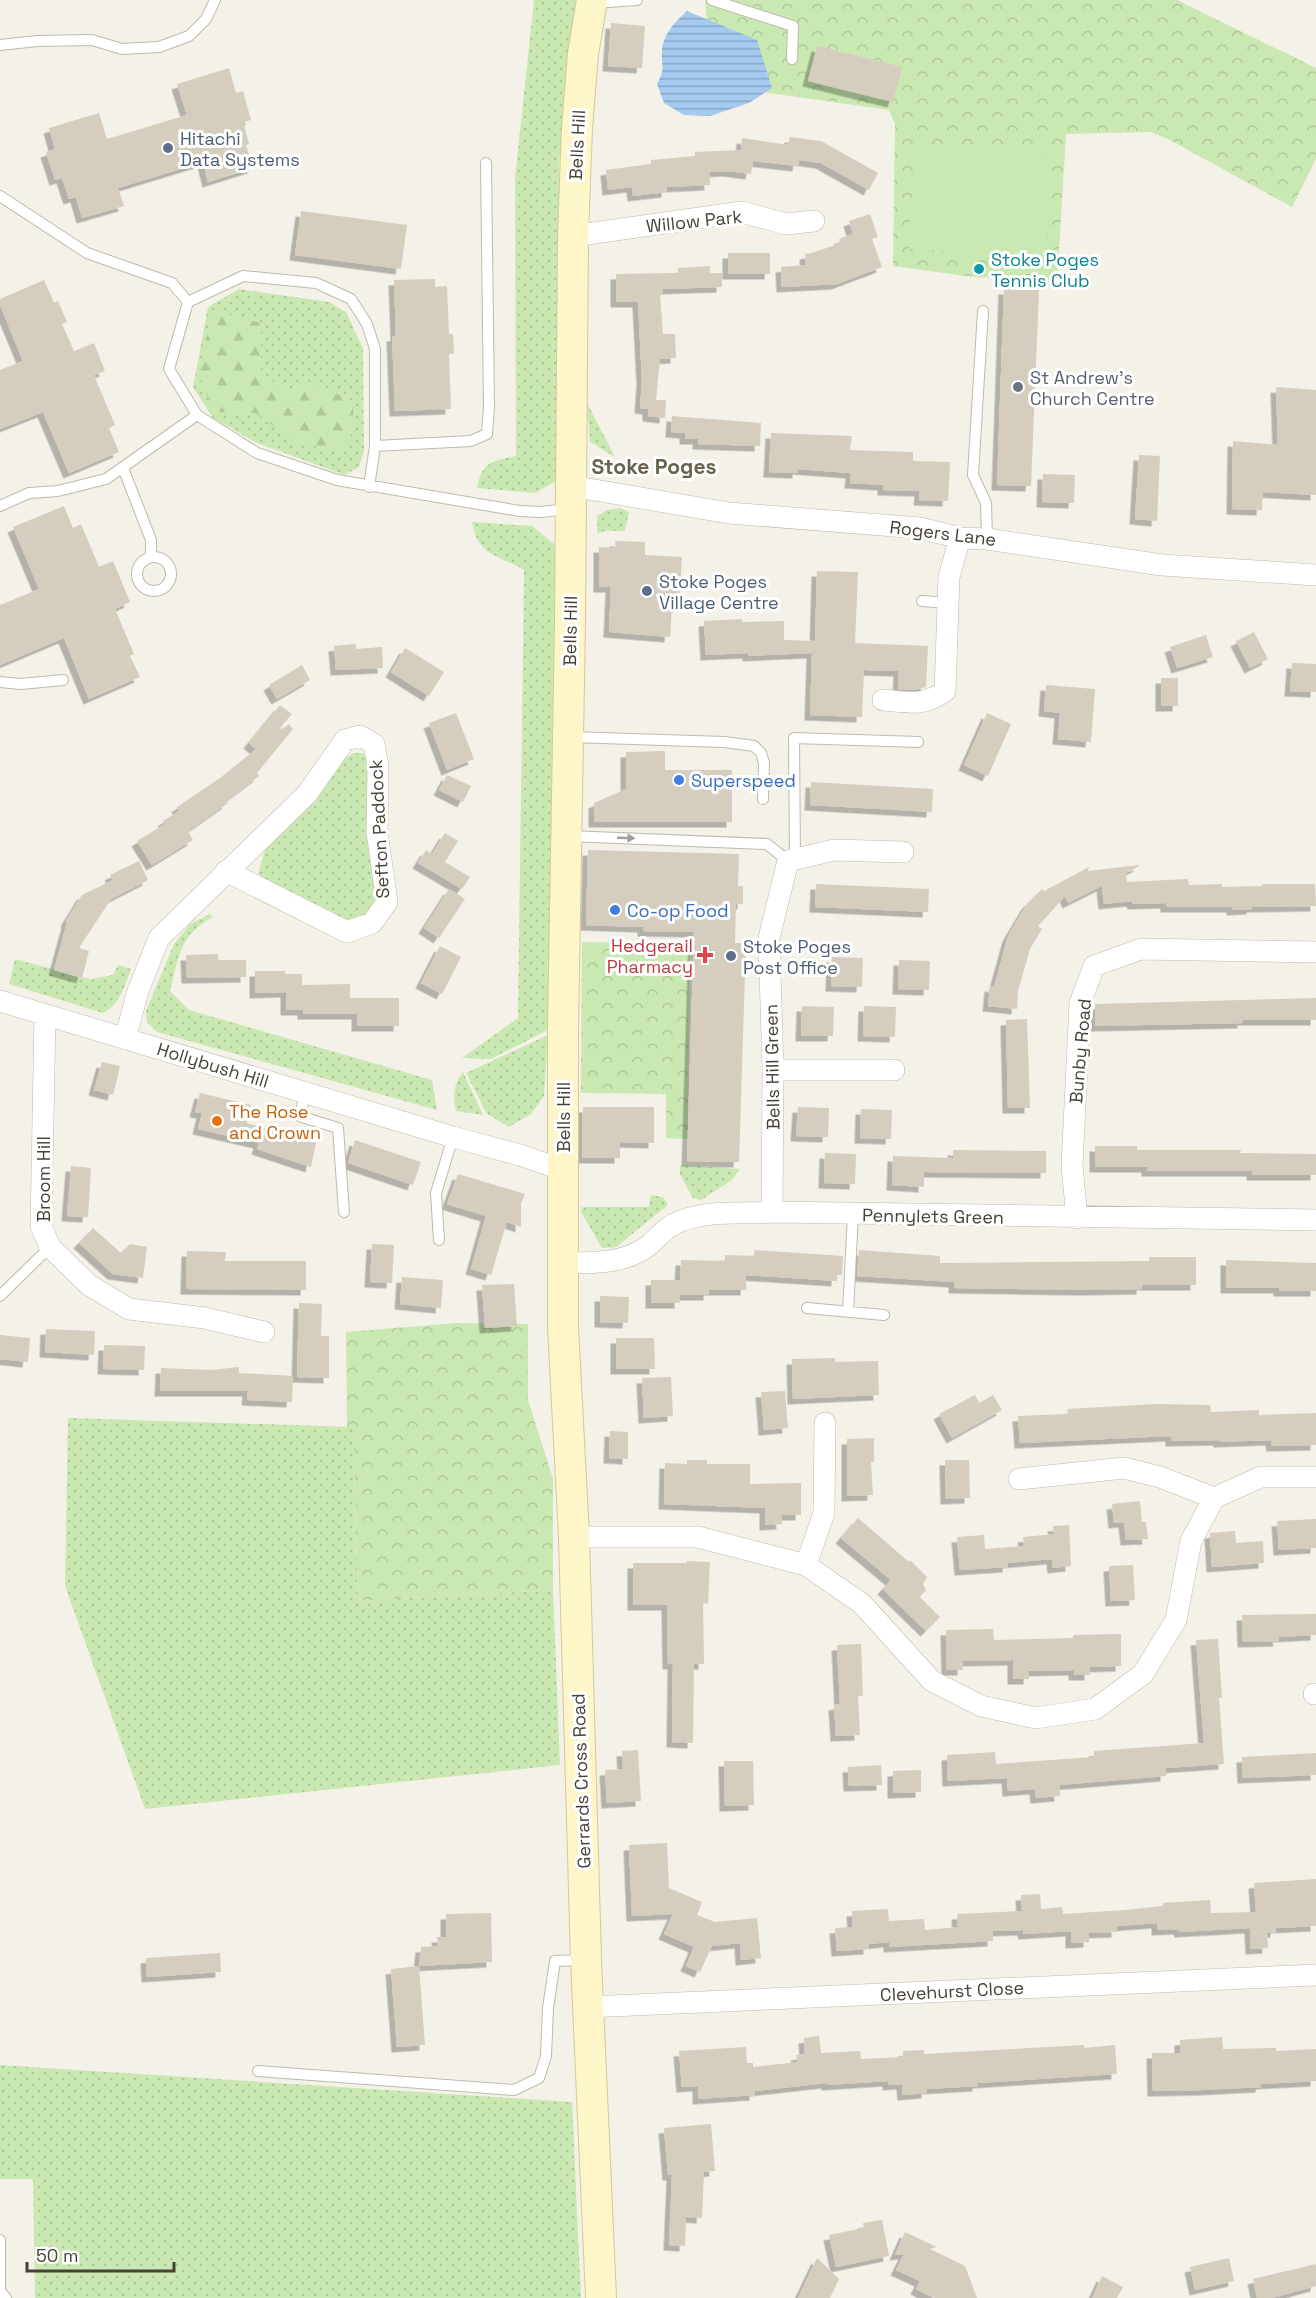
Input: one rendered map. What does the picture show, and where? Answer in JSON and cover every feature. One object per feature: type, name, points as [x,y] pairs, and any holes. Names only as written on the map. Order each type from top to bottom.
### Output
[{"type":"main road","name":"Bells Hill","points":[[564,1263],[562,1029],[568,836],[573,236],[577,128],[583,54],[592,2]]},
{"type":"main road","name":"Gerrards Cross Road","points":[[564,1263],[563,1326],[574,1537],[586,1960],[601,2298]]},
{"type":"street","name":"Willow Park","points":[[573,236],[742,212],[786,224],[814,221]]},
{"type":"street","name":"Rogers Lane","points":[[571,497],[729,513],[920,528],[960,538],[987,539],[1162,565],[1316,575]]},
{"type":"street","points":[[883,700],[913,703],[931,701],[945,691],[949,578],[960,538]]},
{"type":"street","name":"Sefton Paddock","points":[[125,1039],[138,992],[159,938],[226,871],[307,794],[345,740],[360,736],[374,744],[378,766],[377,832],[387,902],[372,923],[347,932],[226,871]]},
{"type":"street","points":[[791,860],[834,850],[903,852]]},
{"type":"street","name":"Bells Hill Green","points":[[772,1212],[773,1070],[770,938],[791,860]]},
{"type":"street","name":"Bunby Road","points":[[1077,1218],[1072,1166],[1080,1003],[1094,966],[1141,949],[1316,952]]},
{"type":"street","name":"Hollybush Hill","points":[[0,1001],[564,1170]]},
{"type":"street","name":"Broom Hill","points":[[45,1015],[40,1226],[50,1247],[89,1285],[129,1309],[205,1318],[264,1332]]},
{"type":"street","points":[[773,1070],[894,1070]]},
{"type":"street","name":"Pennylets Green","points":[[564,1263],[592,1263],[627,1258],[647,1246],[661,1232],[679,1221],[699,1215],[772,1212],[1316,1220]]},
{"type":"street","points":[[806,1564],[824,1513],[825,1422]]},
{"type":"street","points":[[1019,1479],[1124,1468],[1160,1477],[1214,1498]]},
{"type":"street","points":[[574,1537],[698,1537],[806,1564],[861,1604],[932,1681],[981,1706],[1036,1718],[1095,1709],[1143,1674],[1176,1620],[1191,1541],[1214,1498],[1261,1477],[1316,1477]]},
{"type":"street","name":"Clevehurst Close","points":[[588,2007],[1316,1975]]},
{"type":"lane","points":[[0,45],[38,41],[92,40],[122,49],[159,47],[189,36],[206,19],[215,0]]},
{"type":"lane","points":[[592,2],[637,0]]},
{"type":"lane","points":[[712,0],[793,26],[792,59]]},
{"type":"lane","points":[[375,446],[471,441],[487,435],[489,407],[486,163]]},
{"type":"lane","points":[[0,196],[87,253],[172,283],[188,302]]},
{"type":"lane","points":[[369,487],[375,446],[375,349],[367,324],[351,299],[316,283],[243,276],[188,302],[169,369],[197,416],[257,453],[337,480],[369,487],[519,512],[541,512],[571,497]]},
{"type":"lane","points":[[983,311],[973,475],[986,503],[987,539]]},
{"type":"lane","points":[[0,506],[29,493],[58,491],[106,479],[197,416]]},
{"type":"lane","points":[[123,468],[151,540],[151,557]]},
{"type":"lane","points":[[922,602],[948,603]]},
{"type":"lane","points":[[0,681],[21,684],[63,680]]},
{"type":"lane","points":[[568,737],[724,742],[754,746],[761,753],[764,764],[763,799]]},
{"type":"lane","points":[[791,860],[794,738],[918,742]]},
{"type":"lane","points":[[568,836],[767,844],[791,860]]},
{"type":"lane","points":[[306,1093],[299,1116],[338,1128],[344,1212]]},
{"type":"lane","points":[[440,1240],[436,1193],[453,1137]]},
{"type":"lane","points":[[848,1312],[854,1214]]},
{"type":"lane","points":[[0,1296],[50,1247]]},
{"type":"lane","points":[[807,1308],[884,1315]]},
{"type":"lane","points":[[258,2071],[514,2090],[539,2079],[545,2066],[548,2008],[555,1961],[586,1960]]},
{"type":"lane","points":[[0,2240],[0,2291],[6,2298]]},
{"type":"green space","points":[[534,0],[578,0],[559,162],[562,451],[556,481],[535,493],[477,488],[485,467],[495,461],[516,456],[515,178]]},
{"type":"green space","points":[[705,0],[1177,0],[1316,68],[1316,159],[1292,207],[1168,139],[1150,132],[1066,134],[1057,283],[966,276],[893,266],[895,124],[889,110],[713,85]]},
{"type":"green space","points":[[915,144],[1050,153],[1046,257],[909,249]]},
{"type":"green space","points":[[239,289],[329,302],[346,312],[363,348],[364,451],[359,467],[344,475],[255,442],[213,418],[193,387],[208,307]]},
{"type":"green space","points":[[212,310],[261,323],[261,371],[285,391],[307,381],[354,401],[351,435],[338,451],[294,442],[256,413],[214,412],[199,376]]},
{"type":"green space","points":[[587,403],[615,457],[590,442]]},
{"type":"green space","points":[[620,508],[629,512],[625,531],[597,533],[597,516],[607,510]]},
{"type":"green space","points":[[472,522],[532,526],[554,544],[556,565],[548,1030],[491,1059],[462,1058],[518,1018],[524,570],[484,548],[479,542]]},
{"type":"green space","points":[[354,753],[363,753],[372,762],[372,864],[376,905],[372,919],[343,925],[258,874],[266,846],[327,784],[342,760]]},
{"type":"green space","points":[[210,914],[213,917],[193,931],[182,948],[170,991],[189,1010],[432,1080],[437,1110],[157,1032],[147,1022],[146,1011],[174,944],[190,924]]},
{"type":"green space","points":[[582,942],[690,943],[688,1139],[666,1138],[666,1094],[581,1093]]},
{"type":"green space","points":[[15,959],[91,979],[113,975],[118,965],[131,969],[118,1000],[103,1013],[9,984]]},
{"type":"green space","points":[[548,1035],[544,1096],[531,1114],[509,1127],[487,1114],[466,1073]]},
{"type":"green space","points":[[463,1072],[483,1115],[456,1111],[455,1091],[457,1081]]},
{"type":"green space","points":[[680,1165],[740,1169],[732,1180],[701,1200],[693,1198],[680,1175]]},
{"type":"green space","points":[[651,1195],[663,1197],[668,1205],[616,1247],[602,1248],[581,1212],[582,1207],[649,1207]]},
{"type":"green space","points":[[456,1323],[528,1324],[528,1400],[553,1479],[553,1590],[358,1601],[353,1428],[347,1427],[346,1332]]},
{"type":"green space","points":[[68,1418],[353,1427],[358,1601],[553,1590],[560,1765],[145,1809],[65,1586]]},
{"type":"green space","points":[[0,2065],[572,2102],[581,2298],[35,2298],[33,2179],[0,2179]]},
{"type":"water","points":[[687,11],[757,40],[772,88],[749,103],[710,116],[684,115],[664,103],[657,84],[662,71],[663,45],[670,29]]},
{"type":"building","points":[[611,23],[645,26],[642,68],[608,66]]},
{"type":"building","points":[[817,46],[902,67],[893,102],[808,81]]},
{"type":"building","points":[[229,68],[236,93],[243,91],[251,120],[243,122],[249,144],[246,145],[253,168],[208,182],[203,162],[118,188],[124,206],[82,218],[76,197],[69,199],[62,178],[55,180],[46,152],[55,149],[49,128],[99,113],[107,139],[187,115],[177,84]]},
{"type":"building","points":[[790,137],[821,141],[878,173],[869,190],[821,163],[799,160],[798,166],[753,161],[751,174],[728,171],[709,172],[710,185],[667,187],[667,192],[633,196],[632,187],[608,190],[606,170],[651,164],[651,160],[695,156],[695,152],[741,150],[742,138],[788,145]]},
{"type":"building","points":[[301,211],[407,225],[401,269],[295,255]]},
{"type":"building","points":[[870,214],[878,237],[872,239],[882,267],[837,284],[782,287],[781,267],[806,265],[805,254],[841,243],[839,239],[853,234],[849,221]]},
{"type":"building","points":[[728,253],[770,253],[770,274],[728,274]]},
{"type":"building","points":[[710,266],[710,273],[722,273],[722,287],[663,289],[663,295],[660,295],[663,334],[675,334],[676,358],[660,359],[656,400],[666,400],[665,418],[648,416],[648,409],[640,408],[642,380],[638,302],[616,302],[616,274],[678,273],[678,268]]},
{"type":"building","points":[[435,279],[435,287],[447,286],[449,334],[453,334],[454,354],[449,354],[451,409],[395,411],[392,336],[396,336],[394,280]]},
{"type":"building","points":[[44,280],[54,303],[58,301],[67,322],[62,324],[74,351],[94,343],[105,371],[94,375],[115,425],[109,428],[119,452],[69,473],[43,412],[0,429],[0,370],[23,361],[0,305],[0,299]]},
{"type":"building","name":"St Andrew's Church Centre","points":[[1004,289],[1039,290],[1031,486],[997,485]]},
{"type":"building","points":[[1276,387],[1316,390],[1316,495],[1263,492],[1262,510],[1232,509],[1233,441],[1278,445]]},
{"type":"building","points":[[672,416],[761,423],[760,446],[698,444],[698,439],[685,439],[685,433],[671,432]]},
{"type":"building","points":[[771,433],[852,436],[850,450],[913,452],[913,461],[950,462],[948,501],[919,500],[920,491],[883,490],[883,485],[850,483],[851,473],[798,469],[798,473],[769,472]]},
{"type":"building","points":[[1139,455],[1160,456],[1157,521],[1135,519]]},
{"type":"building","points":[[1043,474],[1075,475],[1074,503],[1042,502]]},
{"type":"building","points":[[64,506],[73,528],[81,524],[99,567],[113,561],[130,602],[115,609],[134,654],[130,656],[140,677],[89,699],[64,638],[0,665],[0,605],[39,589],[13,527]]},
{"type":"building","name":"Stoke Poges Village Centre","points":[[615,541],[645,542],[645,555],[682,557],[679,607],[672,607],[670,637],[609,632],[611,587],[599,587],[599,547],[616,548]]},
{"type":"building","points":[[817,571],[858,572],[855,643],[928,646],[926,687],[915,690],[898,689],[899,671],[864,670],[862,717],[810,715],[812,653],[706,655],[704,621],[742,619],[742,622],[784,621],[784,640],[815,641]]},
{"type":"building","points":[[1254,632],[1268,659],[1250,668],[1236,641]]},
{"type":"building","points":[[1206,635],[1213,657],[1177,668],[1170,647]]},
{"type":"building","points":[[356,644],[356,649],[382,647],[383,668],[336,670],[334,646]]},
{"type":"building","points":[[405,648],[444,672],[429,696],[391,672]]},
{"type":"building","points":[[1292,663],[1316,664],[1316,692],[1290,691]]},
{"type":"building","points":[[302,665],[310,680],[277,699],[269,685]]},
{"type":"building","points":[[1161,678],[1178,678],[1178,706],[1161,706]]},
{"type":"building","points":[[1046,685],[1095,689],[1091,742],[1058,739],[1060,713],[1044,711]]},
{"type":"building","points":[[280,705],[292,714],[280,728],[289,724],[293,729],[257,773],[259,776],[226,801],[228,803],[188,831],[193,840],[152,865],[137,841],[165,824],[163,821],[179,811],[177,807],[220,778],[256,749],[249,743]]},
{"type":"building","points":[[456,713],[474,759],[447,770],[429,723]]},
{"type":"building","points":[[987,713],[1011,724],[988,776],[964,765]]},
{"type":"building","name":"Superspeed","points":[[665,751],[665,770],[732,770],[732,822],[594,822],[594,803],[626,789],[626,752]]},
{"type":"building","points":[[447,775],[471,786],[463,802],[439,790]]},
{"type":"building","points":[[811,782],[933,789],[932,812],[810,805]]},
{"type":"building","points":[[445,833],[458,841],[445,862],[470,877],[462,889],[418,863],[426,850],[432,854]]},
{"type":"building","points":[[588,850],[739,854],[738,886],[743,886],[743,904],[736,904],[735,943],[746,943],[739,1162],[687,1161],[694,932],[643,931],[643,927],[586,925]]},
{"type":"building","points":[[139,861],[148,880],[111,899],[79,948],[89,951],[82,978],[54,970],[66,921],[82,895],[113,880],[110,875]]},
{"type":"building","points":[[1139,865],[1126,873],[1127,882],[1188,879],[1189,885],[1222,884],[1222,887],[1315,884],[1316,906],[1252,907],[1252,909],[1232,910],[1232,907],[1166,907],[1166,903],[1133,904],[1132,901],[1104,904],[1102,886],[1068,903],[1065,896],[1038,926],[1042,929],[1030,949],[1018,991],[1017,1009],[988,1006],[990,986],[994,987],[1008,936],[1027,904],[1042,889],[1044,891],[1089,867],[1088,871]]},
{"type":"building","points":[[816,884],[929,889],[928,912],[815,907]]},
{"type":"building","points":[[449,889],[465,899],[439,938],[424,928]]},
{"type":"building","points":[[440,946],[461,957],[442,994],[421,983]]},
{"type":"building","points":[[218,954],[218,960],[246,960],[246,977],[187,978],[186,955]]},
{"type":"building","points":[[832,957],[863,958],[862,987],[831,986]]},
{"type":"building","points":[[899,960],[930,961],[929,990],[898,989]]},
{"type":"building","points":[[255,971],[285,971],[285,974],[302,974],[302,985],[350,984],[350,998],[399,998],[399,1026],[357,1026],[357,1014],[303,1014],[303,1010],[286,1010],[286,992],[255,993]]},
{"type":"building","points":[[1316,998],[1316,1020],[1243,1020],[1243,1023],[1095,1026],[1095,1004]]},
{"type":"building","points":[[802,1006],[834,1007],[833,1036],[801,1036]]},
{"type":"building","points":[[864,1006],[896,1007],[895,1037],[863,1036]]},
{"type":"building","points":[[1027,1019],[1030,1108],[1008,1108],[1006,1020]]},
{"type":"building","points":[[102,1062],[120,1066],[113,1095],[94,1090]]},
{"type":"building","points":[[200,1093],[251,1105],[247,1123],[316,1143],[311,1167],[257,1149],[259,1143],[198,1129],[202,1113],[195,1112]]},
{"type":"building","points":[[583,1107],[654,1107],[654,1143],[620,1142],[620,1158],[582,1158]]},
{"type":"building","points":[[798,1107],[829,1108],[828,1137],[796,1136]]},
{"type":"building","points":[[861,1109],[892,1110],[891,1139],[860,1138]]},
{"type":"building","points":[[355,1140],[421,1162],[413,1185],[348,1163]]},
{"type":"building","points":[[1095,1146],[1137,1146],[1137,1150],[1241,1150],[1240,1153],[1316,1154],[1316,1175],[1252,1175],[1252,1171],[1147,1171],[1147,1167],[1095,1167]]},
{"type":"building","points":[[953,1150],[1046,1151],[1046,1173],[924,1172],[924,1187],[892,1185],[893,1156],[953,1158]]},
{"type":"building","points":[[825,1153],[856,1154],[855,1184],[824,1183]]},
{"type":"building","points":[[71,1166],[91,1168],[88,1217],[67,1216]]},
{"type":"building","points":[[458,1174],[525,1194],[521,1204],[521,1227],[507,1222],[491,1275],[471,1269],[486,1216],[447,1204]]},
{"type":"building","points":[[93,1228],[121,1253],[130,1244],[147,1247],[143,1278],[113,1274],[79,1243]]},
{"type":"building","points":[[372,1244],[394,1245],[392,1283],[370,1282]]},
{"type":"building","points":[[754,1250],[843,1256],[842,1275],[837,1275],[837,1281],[746,1275],[746,1290],[709,1290],[709,1295],[680,1295],[680,1303],[651,1303],[651,1280],[680,1280],[681,1260],[725,1261],[725,1255],[754,1256]]},
{"type":"building","points":[[859,1250],[940,1256],[940,1263],[1149,1261],[1149,1257],[1196,1257],[1196,1285],[1142,1285],[1142,1289],[1086,1290],[954,1288],[954,1282],[857,1276]]},
{"type":"building","points":[[187,1251],[226,1252],[225,1261],[306,1261],[306,1290],[186,1289]]},
{"type":"building","points":[[1226,1260],[1316,1263],[1316,1291],[1226,1288]]},
{"type":"building","points":[[402,1277],[443,1280],[441,1308],[400,1304]]},
{"type":"building","points":[[514,1284],[517,1326],[485,1328],[482,1285]]},
{"type":"building","points":[[600,1296],[629,1297],[628,1323],[600,1322]]},
{"type":"building","points":[[299,1303],[322,1304],[321,1336],[329,1336],[329,1378],[297,1377]]},
{"type":"building","points":[[46,1329],[95,1331],[94,1355],[45,1352]]},
{"type":"building","points":[[0,1335],[30,1338],[28,1362],[0,1359]]},
{"type":"building","points":[[616,1338],[654,1338],[655,1369],[616,1369]]},
{"type":"building","points":[[104,1345],[145,1346],[144,1370],[103,1369]]},
{"type":"building","points":[[835,1358],[835,1362],[878,1361],[879,1395],[793,1399],[792,1359]]},
{"type":"building","points":[[239,1367],[239,1373],[293,1376],[292,1402],[247,1400],[248,1391],[160,1391],[161,1368],[211,1370]]},
{"type":"building","points":[[671,1377],[673,1416],[644,1418],[642,1378]]},
{"type":"building","points":[[785,1391],[788,1428],[764,1430],[761,1392]]},
{"type":"building","points":[[975,1395],[979,1403],[993,1395],[1002,1410],[952,1438],[939,1414]]},
{"type":"building","points":[[1156,1404],[1210,1405],[1211,1412],[1259,1410],[1259,1415],[1316,1413],[1316,1445],[1272,1446],[1271,1440],[1171,1441],[1171,1436],[1020,1443],[1018,1416],[1068,1414],[1067,1409]]},
{"type":"building","points":[[610,1431],[628,1432],[628,1459],[609,1458]]},
{"type":"building","points":[[874,1438],[874,1462],[871,1462],[873,1495],[847,1496],[847,1439]]},
{"type":"building","points":[[687,1460],[707,1460],[707,1464],[750,1464],[750,1484],[801,1483],[801,1515],[781,1515],[782,1524],[765,1525],[765,1508],[664,1504],[665,1463],[687,1464]]},
{"type":"building","points":[[945,1460],[969,1460],[970,1498],[946,1499]]},
{"type":"building","points":[[1140,1501],[1142,1522],[1146,1522],[1148,1539],[1126,1540],[1124,1522],[1114,1523],[1112,1504]]},
{"type":"building","points":[[858,1518],[909,1562],[910,1560],[927,1577],[923,1584],[926,1590],[920,1597],[940,1617],[926,1631],[883,1589],[891,1580],[841,1538]]},
{"type":"building","points":[[1316,1519],[1316,1548],[1279,1550],[1277,1521]]},
{"type":"building","points":[[1069,1525],[1071,1566],[1053,1568],[1052,1559],[1008,1563],[1008,1567],[960,1570],[957,1537],[984,1535],[985,1549],[1024,1546],[1023,1537],[1054,1534],[1053,1526]]},
{"type":"building","points":[[1235,1531],[1236,1543],[1263,1541],[1264,1563],[1212,1567],[1210,1533]]},
{"type":"building","points":[[687,1561],[710,1562],[708,1604],[703,1603],[704,1664],[694,1664],[693,1743],[672,1742],[673,1664],[668,1664],[667,1605],[633,1605],[633,1563],[687,1563]]},
{"type":"building","points":[[1133,1565],[1135,1600],[1111,1601],[1109,1566]]},
{"type":"building","points":[[1316,1614],[1316,1635],[1278,1637],[1279,1641],[1243,1642],[1242,1615]]},
{"type":"building","points":[[993,1629],[994,1640],[1121,1634],[1121,1666],[1090,1667],[1090,1675],[1074,1675],[1074,1670],[1029,1671],[1029,1679],[1013,1679],[1013,1660],[963,1661],[963,1670],[947,1670],[946,1630]]},
{"type":"building","points":[[1218,1639],[1222,1698],[1219,1698],[1224,1764],[1166,1768],[1166,1776],[1059,1785],[1060,1796],[1036,1798],[1035,1789],[1008,1791],[1007,1778],[948,1781],[947,1755],[995,1752],[996,1764],[1094,1757],[1094,1751],[1204,1743],[1196,1640]]},
{"type":"building","points":[[861,1644],[863,1696],[858,1696],[860,1735],[836,1736],[834,1705],[840,1704],[837,1645]]},
{"type":"building","points":[[638,1750],[641,1801],[607,1803],[605,1770],[623,1769],[622,1751]]},
{"type":"building","points":[[1316,1753],[1316,1775],[1243,1778],[1242,1757]]},
{"type":"building","points":[[724,1761],[753,1761],[754,1805],[725,1806]]},
{"type":"building","points":[[881,1765],[882,1785],[849,1786],[848,1767]]},
{"type":"building","points":[[921,1770],[921,1792],[893,1793],[893,1771]]},
{"type":"building","points":[[667,1843],[669,1888],[702,1902],[697,1915],[715,1922],[757,1918],[761,1958],[741,1960],[740,1943],[712,1946],[700,1972],[686,1966],[694,1947],[664,1934],[673,1914],[632,1916],[629,1845]]},
{"type":"building","points":[[1316,1879],[1316,1926],[1276,1928],[1276,1932],[1267,1933],[1268,1948],[1251,1949],[1250,1928],[1180,1932],[1179,1929],[1157,1930],[1157,1923],[1117,1926],[1117,1932],[1089,1933],[1089,1942],[1071,1943],[1071,1931],[1024,1934],[1023,1930],[993,1931],[993,1941],[889,1947],[889,1942],[869,1944],[869,1949],[837,1951],[835,1928],[853,1927],[852,1911],[888,1909],[889,1921],[924,1919],[925,1930],[958,1927],[957,1914],[1022,1911],[1021,1895],[1040,1894],[1041,1909],[1062,1907],[1063,1914],[1125,1910],[1163,1906],[1163,1903],[1210,1900],[1211,1913],[1256,1912],[1254,1883]]},
{"type":"building","points":[[491,1913],[492,1962],[419,1966],[421,1947],[438,1946],[437,1937],[446,1937],[446,1914]]},
{"type":"building","points":[[220,1953],[221,1972],[147,1977],[146,1958]]},
{"type":"building","points":[[419,1966],[425,2045],[397,2047],[391,1969]]},
{"type":"building","points":[[819,2036],[821,2053],[860,2051],[861,2059],[903,2057],[903,2051],[924,2050],[924,2054],[1115,2045],[1117,2074],[978,2083],[978,2086],[927,2089],[927,2093],[903,2095],[902,2084],[888,2085],[888,2081],[827,2085],[827,2083],[755,2091],[755,2095],[698,2099],[698,2086],[682,2087],[679,2051],[746,2047],[747,2063],[753,2063],[753,2067],[798,2062],[796,2055],[805,2054],[804,2038]]},
{"type":"building","points":[[1222,2037],[1223,2049],[1276,2048],[1276,2051],[1316,2049],[1316,2081],[1261,2084],[1261,2087],[1153,2091],[1152,2053],[1180,2053],[1180,2040]]},
{"type":"building","points":[[711,2124],[715,2171],[704,2172],[702,2218],[686,2217],[685,2246],[669,2245],[672,2175],[668,2175],[664,2128]]},
{"type":"building","points":[[882,2220],[889,2256],[836,2267],[829,2235],[864,2228],[863,2223]]},
{"type":"building","points":[[905,2232],[937,2247],[930,2249],[965,2266],[977,2298],[934,2298],[916,2289],[920,2281],[896,2270],[904,2254],[895,2255]]},
{"type":"building","points":[[817,2258],[839,2279],[830,2298],[798,2298]]},
{"type":"building","points":[[1229,2258],[1234,2281],[1195,2290],[1190,2267]]},
{"type":"building","points":[[1316,2264],[1316,2286],[1272,2298],[1257,2298],[1253,2279]]},
{"type":"building","points":[[1102,2276],[1123,2287],[1117,2298],[1092,2298]]},
{"type":"place","name":"Hitachi Data Systems","points":[[168,148]]},
{"type":"place","name":"Stoke Poges Tennis Club","points":[[979,269]]},
{"type":"place","name":"St Andrew's Church Centre","points":[[1018,387]]},
{"type":"place","name":"Stoke Poges Village Centre","points":[[647,591]]},
{"type":"place","name":"Superspeed","points":[[679,780]]},
{"type":"place","name":"Co-op Food","points":[[615,910]]},
{"type":"place","name":"Hedgerail Pharmacy","points":[[705,955]]},
{"type":"place","name":"Stoke Poges Post Office","points":[[731,956]]},
{"type":"place","name":"The Rose and Crown","points":[[217,1121]]},
{"type":"district","name":"Stoke Poges","points":[[654,466]]}]
